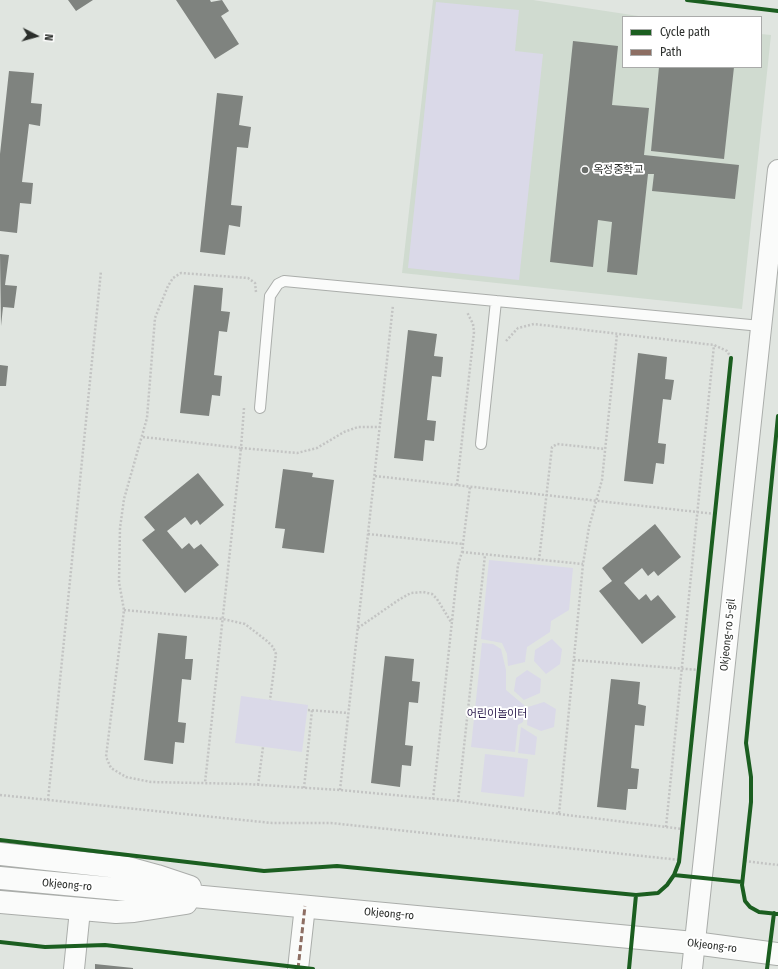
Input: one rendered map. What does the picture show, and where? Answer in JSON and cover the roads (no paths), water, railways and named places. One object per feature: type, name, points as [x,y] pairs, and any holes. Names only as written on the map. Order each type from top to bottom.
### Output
[{"type":"main road","points":[[0,854],[128,868],[157,876],[219,898]]},
{"type":"main road","name":"Okjeong-ro","points":[[0,878],[694,944],[778,954]]},
{"type":"main road","points":[[0,902],[80,910],[134,911],[219,898]]},
{"type":"street","name":"Okjeong-ro 5-gil","points":[[692,969],[770,327],[778,170]]},
{"type":"street","points":[[298,969],[305,906]]},
{"type":"street","points":[[74,969],[80,910]]},
{"type":"lane","points":[[260,408],[270,296],[278,284],[290,281],[770,327]]},
{"type":"lane","points":[[481,444],[496,301]]},
{"type":"place","name":"옥정중학교","points":[[585,170]]},
{"type":"park label","name":"어린이놀이터","points":[[497,714]]}]
